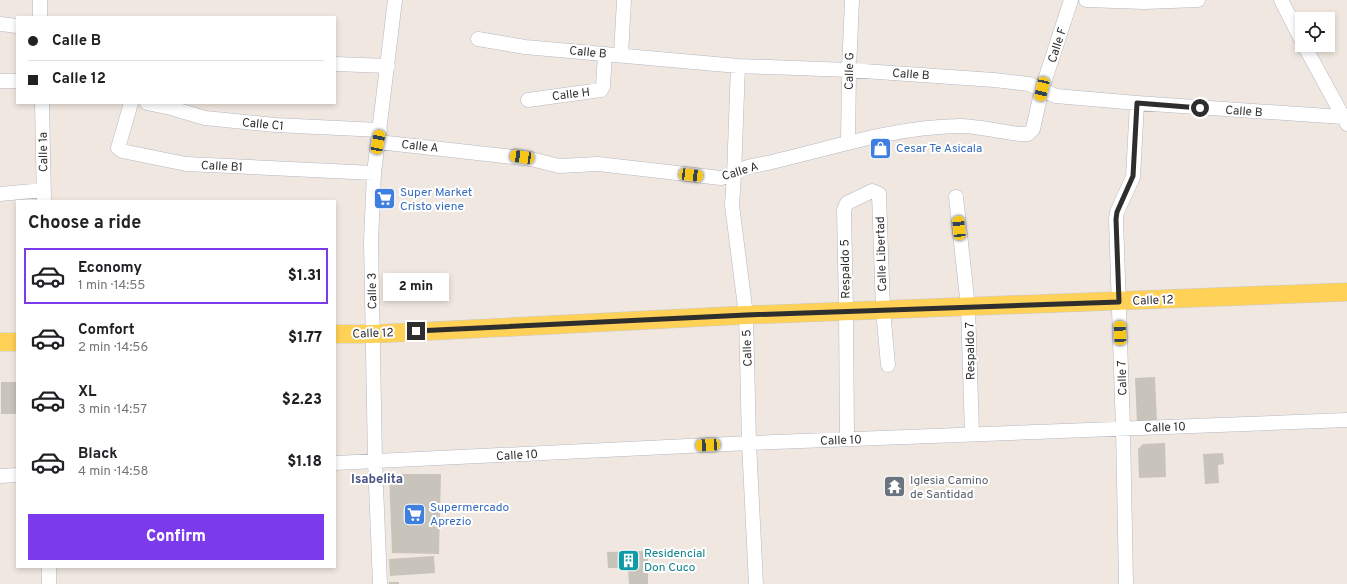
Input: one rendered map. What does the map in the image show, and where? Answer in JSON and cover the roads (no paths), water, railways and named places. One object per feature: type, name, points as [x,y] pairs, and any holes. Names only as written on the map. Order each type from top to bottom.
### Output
[{"type":"main road","name":"Calle 12","points":[[336,334],[373,334],[746,315],[1119,302],[1347,292]]},
{"type":"main road","points":[[0,342],[16,342]]},
{"type":"street","points":[[40,0],[40,16]]},
{"type":"street","name":"Calle 3","points":[[380,584],[375,461],[371,241],[374,173],[395,0]]},
{"type":"street","points":[[622,55],[624,0]]},
{"type":"street","name":"Calle G","points":[[848,142],[852,0]]},
{"type":"street","name":"Calle F","points":[[1042,89],[1071,0]]},
{"type":"street","points":[[1086,0],[1144,2],[1198,0]]},
{"type":"street","points":[[1281,0],[1295,27]]},
{"type":"street","points":[[0,24],[16,26]]},
{"type":"street","name":"Calle B","points":[[478,39],[525,47],[738,66],[849,70],[1000,81],[1029,84],[1056,96],[1345,121]]},
{"type":"street","points":[[1308,52],[1345,121]]},
{"type":"street","name":"Calle H","points":[[528,100],[601,90],[603,86],[605,54]]},
{"type":"street","points":[[336,64],[388,66]]},
{"type":"street","name":"Calle 5","points":[[738,66],[732,205],[746,315],[749,443],[756,584]]},
{"type":"street","points":[[0,81],[16,81]]},
{"type":"street","name":"Calle A","points":[[379,136],[525,158],[559,166],[595,164],[718,178],[734,175],[746,168],[848,142],[905,130],[961,126],[1028,134],[1033,129],[1042,89]]},
{"type":"street","name":"Calle 7","points":[[1126,584],[1123,429],[1116,219],[1117,212],[1133,176],[1137,103]]},
{"type":"street","name":"Calle 1a","points":[[42,104],[44,195]]},
{"type":"street","name":"Calle B1","points":[[131,104],[118,148],[122,151],[186,164],[374,173]]},
{"type":"street","name":"Calle C1","points":[[160,104],[172,105],[205,118],[379,136]]},
{"type":"street","name":"Respaldo 5","points":[[847,439],[845,206],[847,203],[872,191],[876,192]]},
{"type":"street","name":"Calle Libertad","points":[[876,192],[879,194],[883,310],[888,365]]},
{"type":"street","points":[[0,194],[44,195]]},
{"type":"street","name":"Respaldo 7","points":[[956,197],[968,307],[972,434]]},
{"type":"street","name":"Calle 10","points":[[336,463],[749,443],[1347,420]]},
{"type":"street","points":[[0,476],[16,475]]},
{"type":"street","points":[[49,568],[49,584]]},
{"type":"place","name":"Cesar Te Asicala","points":[[881,148]]},
{"type":"place","name":"Super Market Cristo viene","points":[[384,199]]},
{"type":"place","name":"Iglesia Camino de Santidad","points":[[894,487]]},
{"type":"place","name":"Supermercado Aprezio","points":[[415,514]]},
{"type":"place","name":"Residencial Don Cuco","points":[[628,560]]},
{"type":"district","name":"Isabelita","points":[[377,478]]}]
